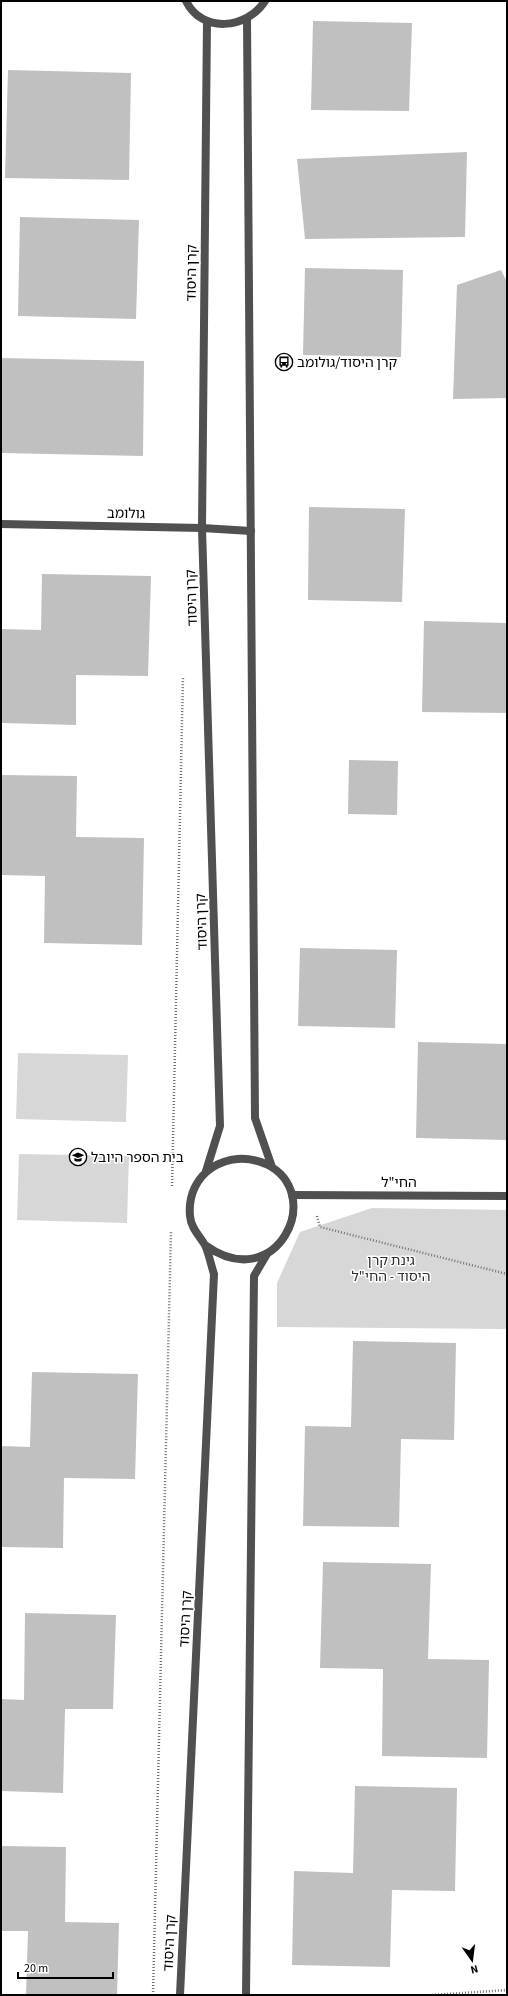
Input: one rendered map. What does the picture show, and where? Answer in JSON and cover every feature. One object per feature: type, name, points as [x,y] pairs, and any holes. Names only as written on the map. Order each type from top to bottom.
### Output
[{"type":"street","points":[[186,1],[196,15],[207,22],[227,24],[247,19],[257,12],[265,1]]},
{"type":"street","points":[[247,19],[255,1118],[272,1167]]},
{"type":"street","name":"קרן היסוד","points":[[206,1171],[220,1126],[202,528],[207,22]]},
{"type":"street","name":"גולומב","points":[[1,524],[202,528],[250,531]]},
{"type":"street","points":[[238,1158],[256,1160],[272,1167],[284,1179],[292,1195],[293,1213],[289,1230],[280,1244],[267,1254],[251,1260],[234,1260],[218,1255],[205,1246],[195,1232],[190,1216],[191,1200],[196,1184],[206,1171],[221,1162],[238,1158]]},
{"type":"street","name":"החי\"ל","points":[[292,1195],[507,1196]]},
{"type":"street","name":"קרן היסוד","points":[[180,1995],[214,1274],[205,1246]]},
{"type":"street","points":[[246,1995],[254,1276],[267,1254]]},
{"type":"path","points":[[172,1190],[184,671]]},
{"type":"path","points":[[311,1194],[320,1227],[507,1274]]},
{"type":"path","points":[[153,1995],[171,1229]]},
{"type":"path","points":[[432,1995],[507,1990]]},
{"type":"green space","points":[[18,1053],[128,1055],[126,1122],[16,1119]]},
{"type":"green space","points":[[19,1154],[129,1156],[127,1223],[17,1220]]},
{"type":"green space","name":"גינת קרן היסוד - החי\"ל","points":[[372,1208],[507,1210],[507,1329],[277,1327],[277,1283],[300,1232]]},
{"type":"building","points":[[313,21],[412,23],[409,111],[311,110]]},
{"type":"building","points":[[8,70],[131,73],[129,180],[5,178]]},
{"type":"building","points":[[467,152],[465,237],[305,239],[297,159]]},
{"type":"building","points":[[20,217],[139,220],[136,319],[18,316]]},
{"type":"building","points":[[305,268],[403,270],[401,357],[303,355]]},
{"type":"building","points":[[501,270],[507,282],[507,398],[453,399],[457,285]]},
{"type":"building","points":[[1,358],[144,361],[143,456],[1,453]]},
{"type":"building","points":[[309,507],[405,509],[402,602],[308,600]]},
{"type":"building","points":[[42,574],[151,576],[148,676],[76,675],[76,725],[1,723],[1,629],[41,630]]},
{"type":"building","points":[[424,621],[507,623],[507,713],[422,712]]},
{"type":"building","points":[[349,760],[398,761],[397,815],[348,814]]},
{"type":"building","points":[[1,775],[77,776],[76,837],[144,838],[142,945],[44,943],[45,876],[1,875]]},
{"type":"building","points":[[300,948],[397,950],[395,1028],[298,1026]]},
{"type":"building","points":[[418,1042],[507,1044],[507,1140],[416,1138]]},
{"type":"building","points":[[353,1341],[456,1343],[454,1440],[401,1439],[399,1527],[303,1526],[305,1426],[351,1427]]},
{"type":"building","points":[[32,1372],[138,1374],[135,1479],[64,1478],[63,1548],[1,1547],[1,1446],[30,1447]]},
{"type":"building","points":[[323,1562],[431,1564],[428,1659],[489,1660],[487,1758],[382,1756],[383,1669],[320,1668]]},
{"type":"building","points":[[25,1613],[116,1615],[113,1709],[65,1709],[63,1793],[1,1791],[1,1699],[24,1700]]},
{"type":"building","points":[[355,1786],[457,1788],[455,1891],[392,1890],[390,1967],[292,1965],[294,1871],[353,1873]]},
{"type":"building","points":[[1,1846],[66,1847],[65,1922],[119,1923],[117,1995],[26,1995],[28,1931],[1,1931]]},
{"type":"place","name":"קרן היסוד/גולומב","points":[[284,362]]},
{"type":"place","name":"בית הספר היובל","points":[[78,1157]]}]
